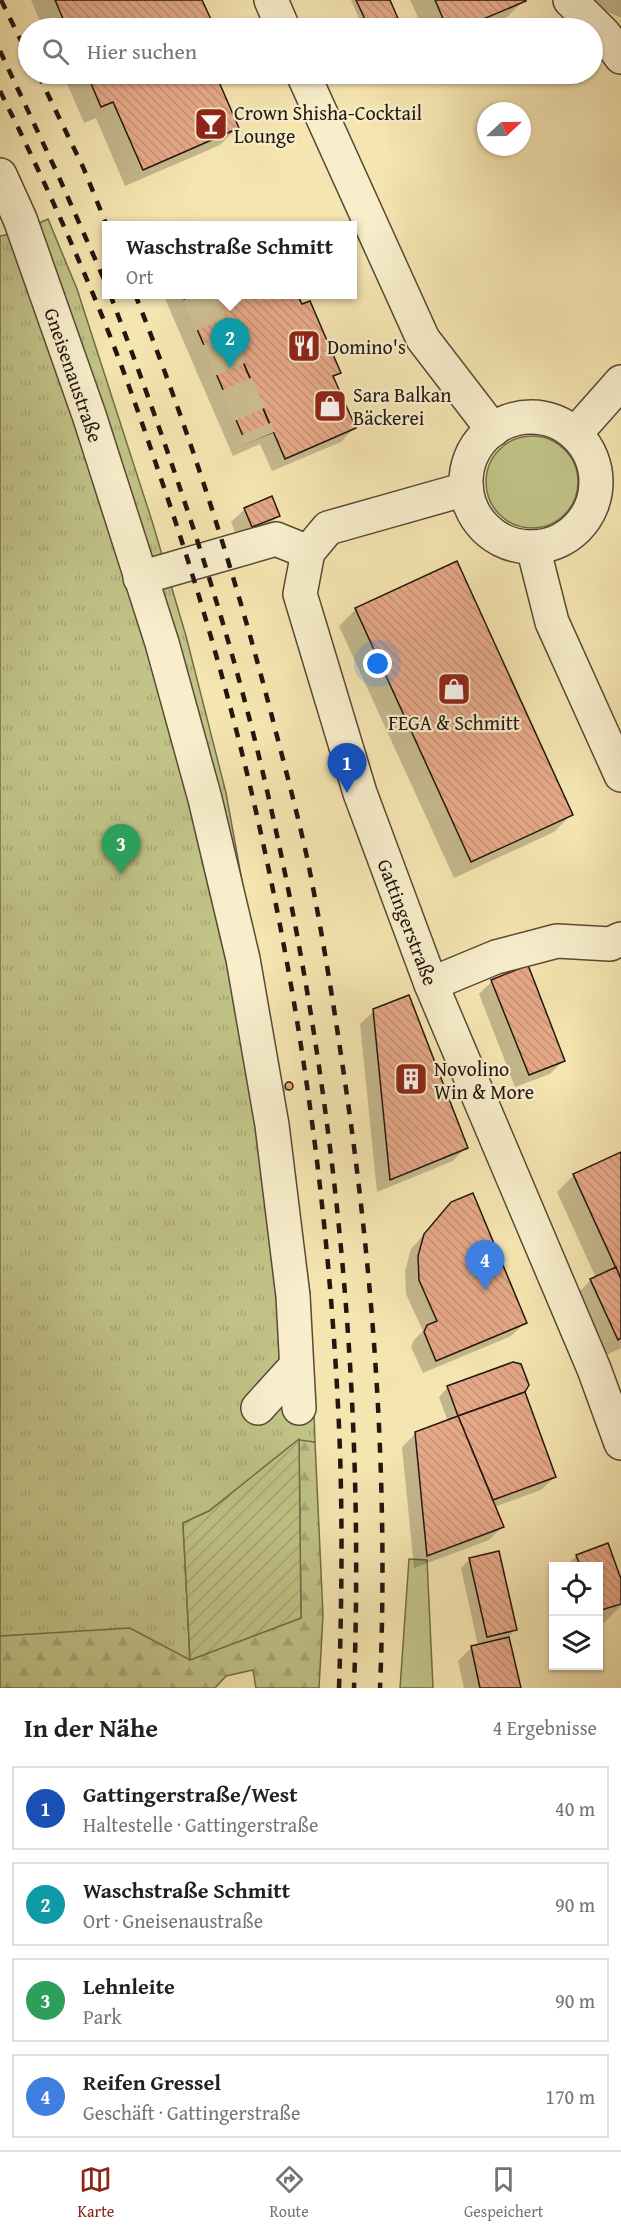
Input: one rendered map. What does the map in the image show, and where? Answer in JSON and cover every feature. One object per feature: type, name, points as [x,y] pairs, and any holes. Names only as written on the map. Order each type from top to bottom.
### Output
[{"type":"street","points":[[271,0],[279,18]]},
{"type":"street","points":[[570,0],[588,18]]},
{"type":"street","points":[[603,33],[621,57]]},
{"type":"street","points":[[308,84],[423,339],[494,430]]},
{"type":"street","name":"Gneisenaustraße","points":[[0,175],[21,219],[89,415],[162,643],[202,788],[243,959],[272,1125],[293,1296],[299,1408]]},
{"type":"street","points":[[575,434],[621,382]]},
{"type":"street","points":[[522,417],[541,418],[559,423],[575,434],[589,451],[595,472],[595,495],[588,515],[573,532],[554,543],[533,548],[513,545],[496,537],[481,524],[471,507],[466,489],[468,468],[475,449],[494,430],[504,423],[522,417]]},
{"type":"street","name":"Gattingerstraße","points":[[466,489],[328,528],[308,552],[300,594],[360,793],[431,984],[590,1358],[621,1443]]},
{"type":"street","points":[[141,578],[276,539],[308,552]]},
{"type":"street","points":[[533,548],[552,622],[621,775]]},
{"type":"street","points":[[431,984],[496,957],[557,940],[610,944],[621,939]]},
{"type":"street","points":[[258,1408],[296,1366]]},
{"type":"green space","points":[[48,219],[77,289],[152,521],[186,636],[226,793],[286,1123],[310,1294],[315,1442],[299,1440],[209,1511],[183,1523],[190,1660],[130,1628],[0,1636],[0,236],[16,233]]},
{"type":"green space","points":[[532,436],[549,440],[564,450],[574,465],[578,482],[574,499],[564,514],[549,524],[532,528],[515,524],[500,514],[490,499],[486,482],[490,465],[500,450],[515,440]]},
{"type":"green space","points":[[299,1439],[315,1442],[323,1615],[319,1688],[256,1688],[253,1670],[226,1676],[215,1688],[0,1688],[0,1574],[54,1551],[190,1660],[301,1618]]},
{"type":"green space","points":[[299,1439],[301,1618],[190,1660],[183,1523],[209,1511]]},
{"type":"green space","points":[[409,1559],[427,1560],[433,1688],[400,1688]]},
{"type":"building","points":[[55,0],[202,0],[210,18],[63,18]]},
{"type":"building","points":[[356,0],[390,0],[398,18],[364,18]]},
{"type":"building","points":[[435,0],[526,1],[486,18],[443,18]]},
{"type":"building","points":[[91,84],[220,84],[239,128],[143,170],[113,102],[101,107]]},
{"type":"building","points":[[184,299],[216,299],[273,432],[246,443]]},
{"type":"building","points":[[216,299],[300,299],[302,304],[310,301],[341,373],[333,376],[356,428],[285,459]]},
{"type":"building","points":[[272,496],[280,516],[252,527],[244,508]]},
{"type":"building","name":"FEGA & Schmitt","points":[[457,561],[573,815],[471,862],[355,608]]},
{"type":"building","points":[[528,965],[565,1061],[529,1075],[491,980]]},
{"type":"building","name":"Novolino Win & More","points":[[409,995],[468,1148],[390,1180],[373,1009]]},
{"type":"building","points":[[289,1082],[293,1086],[289,1090],[285,1086]]},
{"type":"building","points":[[621,1152],[621,1279],[573,1174]]},
{"type":"building","points":[[473,1193],[527,1323],[436,1361],[424,1332],[427,1325],[437,1321],[419,1280],[418,1256],[424,1234],[451,1202]]},
{"type":"building","points":[[616,1267],[621,1279],[621,1338],[618,1340],[590,1279]]},
{"type":"building","points":[[513,1362],[521,1364],[529,1385],[525,1392],[458,1416],[447,1386]]},
{"type":"building","points":[[525,1392],[556,1477],[493,1500],[458,1416]]},
{"type":"building","points":[[458,1416],[504,1527],[427,1556],[415,1432]]},
{"type":"building","points":[[608,1543],[621,1579],[621,1604],[603,1609],[603,1562],[579,1562],[576,1555]]},
{"type":"building","points":[[499,1551],[517,1630],[487,1637],[469,1558]]},
{"type":"building","points":[[509,1637],[521,1688],[480,1688],[471,1646]]},
{"type":"tunnel","points":[[200,299],[260,438]]},
{"type":"railway","points":[[1,0],[18,35]]},
{"type":"railway","points":[[0,51],[102,275]]},
{"type":"railway","points":[[43,84],[83,167],[105,221]]},
{"type":"railway","points":[[0,91],[46,188],[109,333],[159,473],[196,586],[229,701],[282,933],[302,1051],[318,1169],[330,1287],[341,1476],[339,1688]]},
{"type":"railway","points":[[112,299],[176,476],[234,661],[266,786],[290,897],[310,1009],[327,1121],[340,1234],[349,1347],[356,1574],[354,1688]]},
{"type":"railway","points":[[137,299],[192,448],[241,604],[295,805],[320,926],[350,1117],[373,1330],[381,1473],[380,1688]]},
{"type":"place","name":"Crown Shisha-Cocktail Lounge","points":[[211,124]]},
{"type":"place","name":"Domino's","points":[[304,346]]},
{"type":"place","name":"Waschstraße Schmitt","points":[[230,368]]},
{"type":"place","name":"Sara Balkan Bäckerei","points":[[330,406]]},
{"type":"place","name":"FEGA & Schmitt","points":[[454,689]]},
{"type":"place","name":"Gattingerstraße/West","points":[[347,793]]},
{"type":"place","name":"Lehnleite","points":[[121,874]]},
{"type":"place","name":"Novolino Win & More","points":[[411,1079]]},
{"type":"place","name":"Reifen Gressel","points":[[485,1290]]}]
